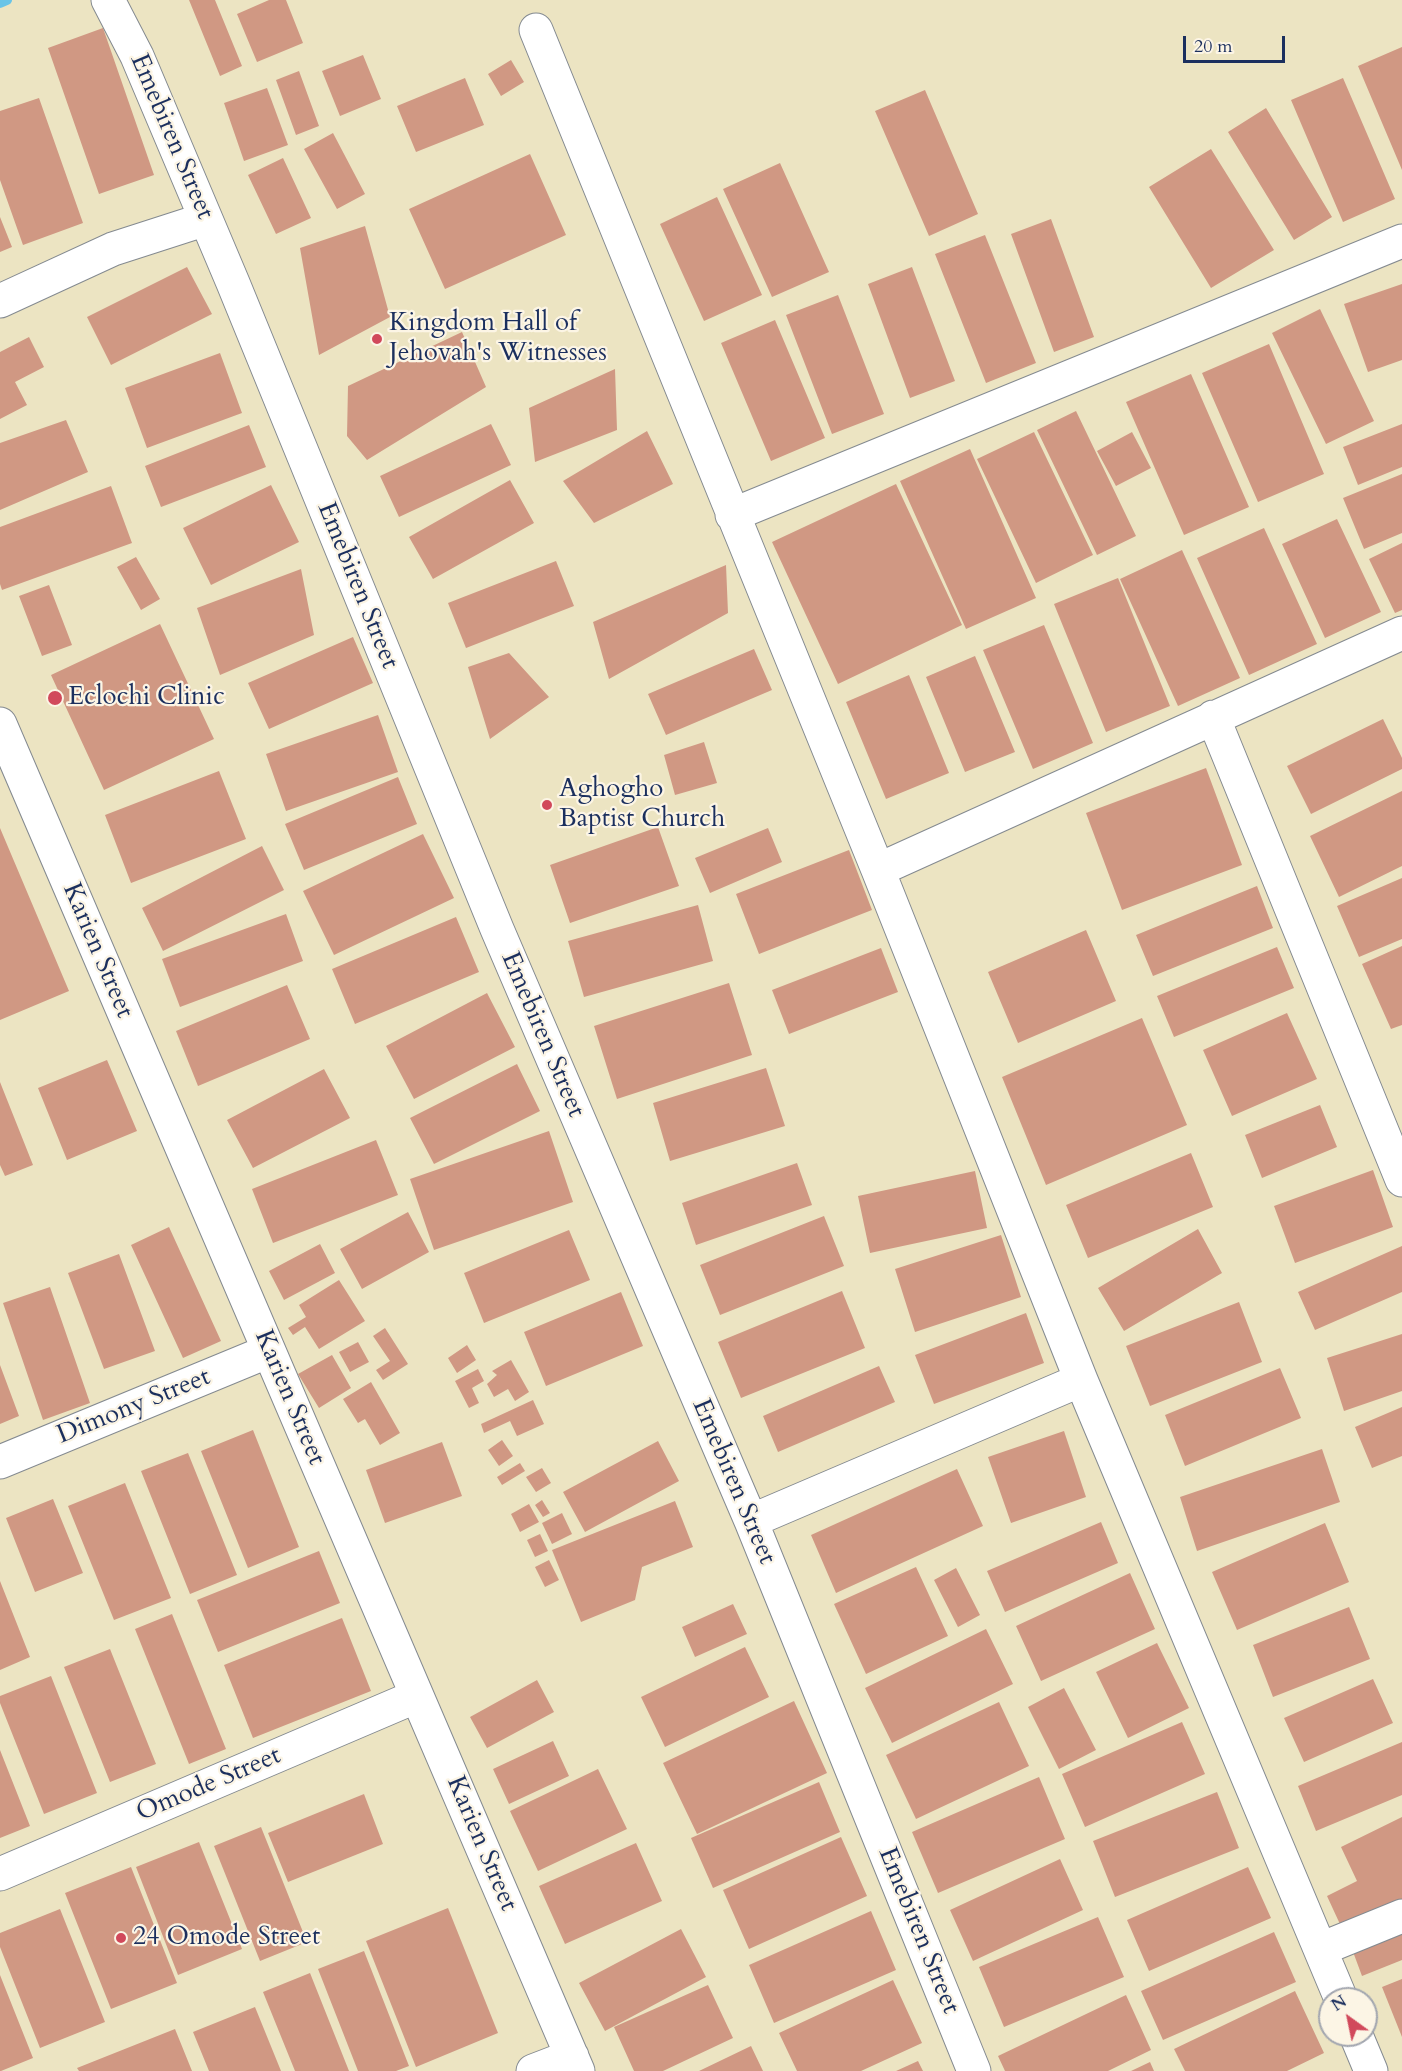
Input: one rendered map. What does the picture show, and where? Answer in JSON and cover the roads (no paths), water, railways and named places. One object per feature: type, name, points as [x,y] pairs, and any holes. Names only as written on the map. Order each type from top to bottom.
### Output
[{"type":"street","name":"Emebiren Street","points":[[108,0],[137,56],[207,219],[497,929],[751,1521],[974,2071]]},
{"type":"street","points":[[536,30],[878,870],[1081,1380],[1336,1987]]},
{"type":"street","points":[[0,301],[113,249],[207,219]]},
{"type":"street","points":[[732,515],[1402,241]]},
{"type":"street","points":[[878,870],[1402,633]]},
{"type":"street","points":[[1213,717],[1402,1179]]},
{"type":"street","name":"Karien Street","points":[[0,724],[575,2063]]},
{"type":"street","name":"Dimony Street","points":[[0,1462],[269,1351]]},
{"type":"street","points":[[751,1521],[1081,1380]]},
{"type":"street","name":"Omode Street","points":[[0,1874],[417,1696]]},
{"type":"street","points":[[1321,1949],[1402,1916]]},
{"type":"street","points":[[1361,2047],[1371,2071]]},
{"type":"street","points":[[534,2071],[575,2063]]},
{"type":"waterway","points":[[0,3],[7,0]]},
{"type":"place","name":"Kingdom Hall of Jehovah's Witnesses","points":[[377,339]]},
{"type":"place","name":"Eclochi Clinic","points":[[55,698]]},
{"type":"place","name":"Aghogho Baptist Church","points":[[547,805]]},
{"type":"place","name":"24 Omode Street","points":[[121,1938]]}]
